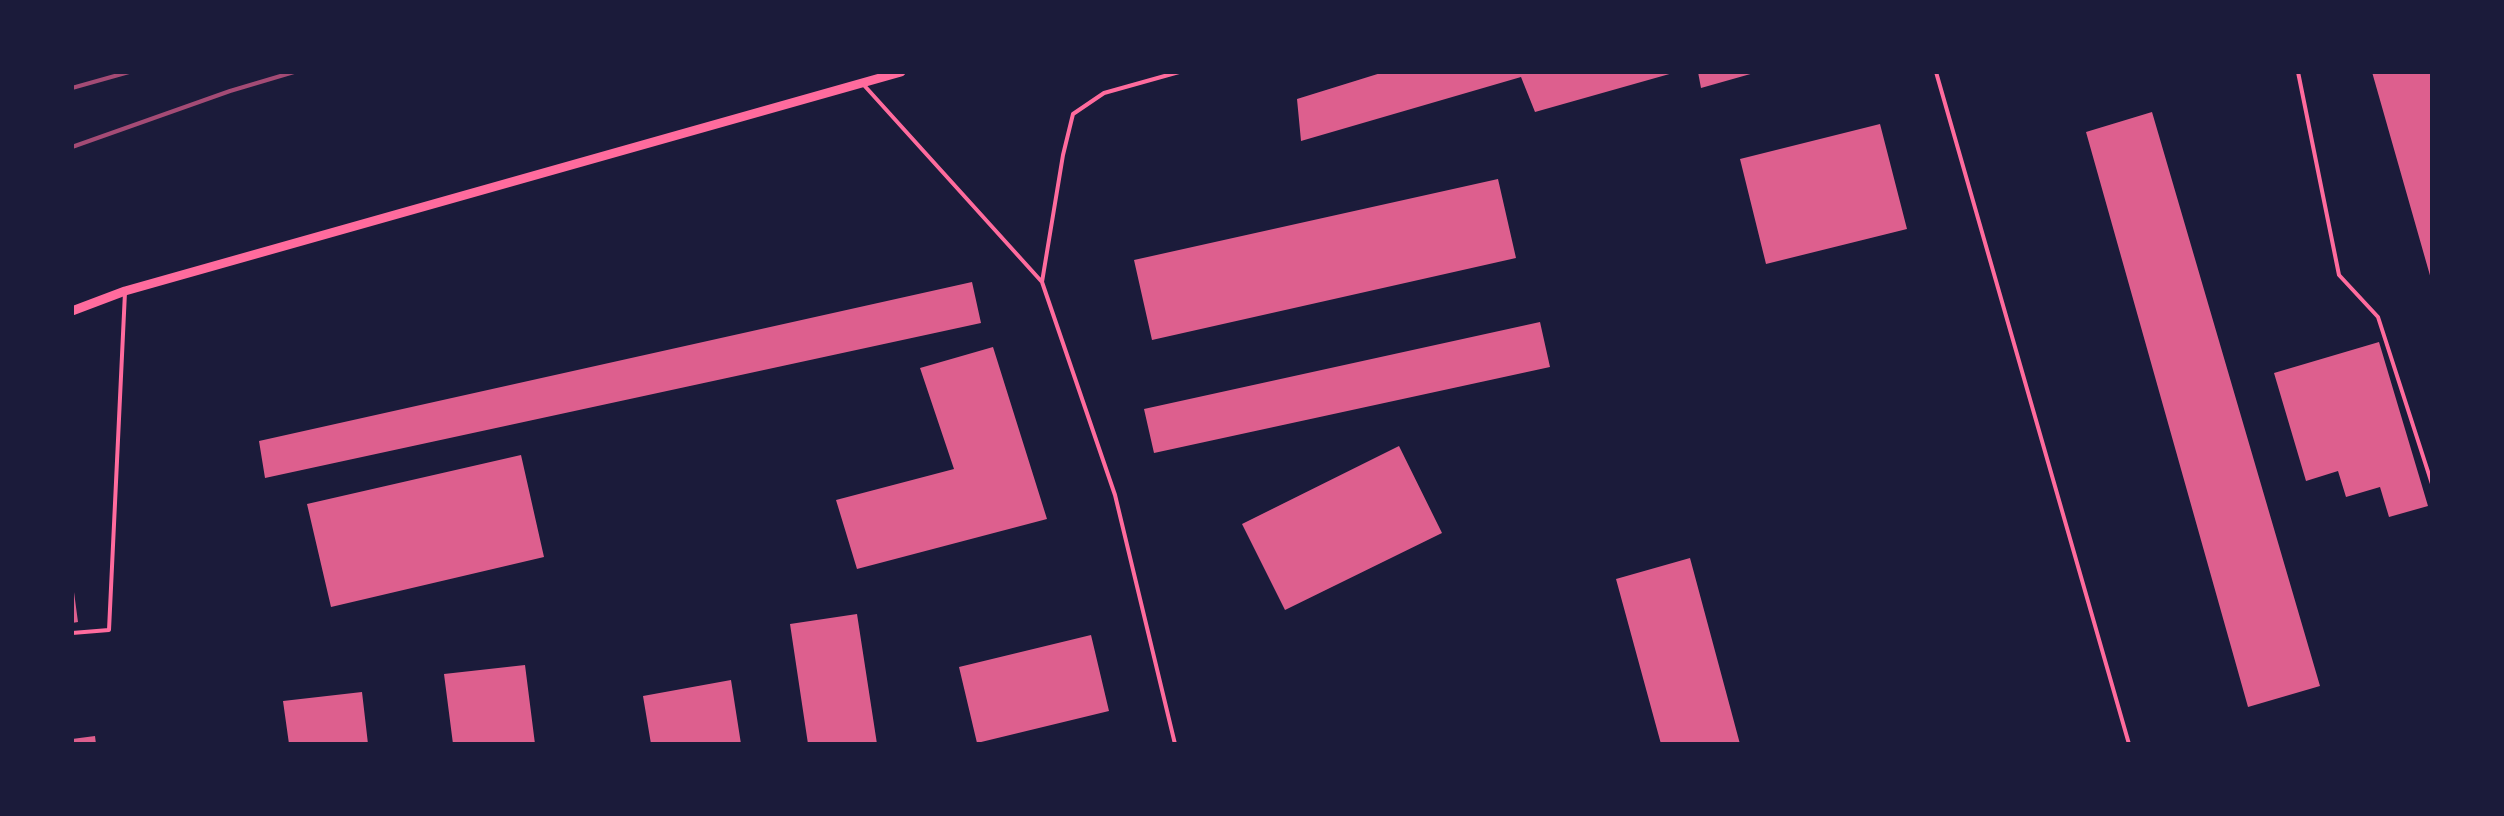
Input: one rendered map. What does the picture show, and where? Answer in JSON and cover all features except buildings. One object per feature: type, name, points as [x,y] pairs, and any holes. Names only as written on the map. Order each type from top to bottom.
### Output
[{"type":"street","points":[[72,311],[125,291],[901,72]]},
{"type":"lane","points":[[1042,282],[1062,155],[1073,114],[1104,93],[1178,72]]},
{"type":"lane","points":[[1936,72],[2129,744]]},
{"type":"lane","points":[[2298,72],[2338,275],[2378,317],[2432,484]]},
{"type":"lane","points":[[862,83],[1042,282],[1115,495],[1175,744]]},
{"type":"lane","points":[[72,633],[109,630],[125,291]]},
{"type":"railway","points":[[72,88],[129,72]]},
{"type":"railway","points":[[72,147],[230,91],[294,72]]}]
